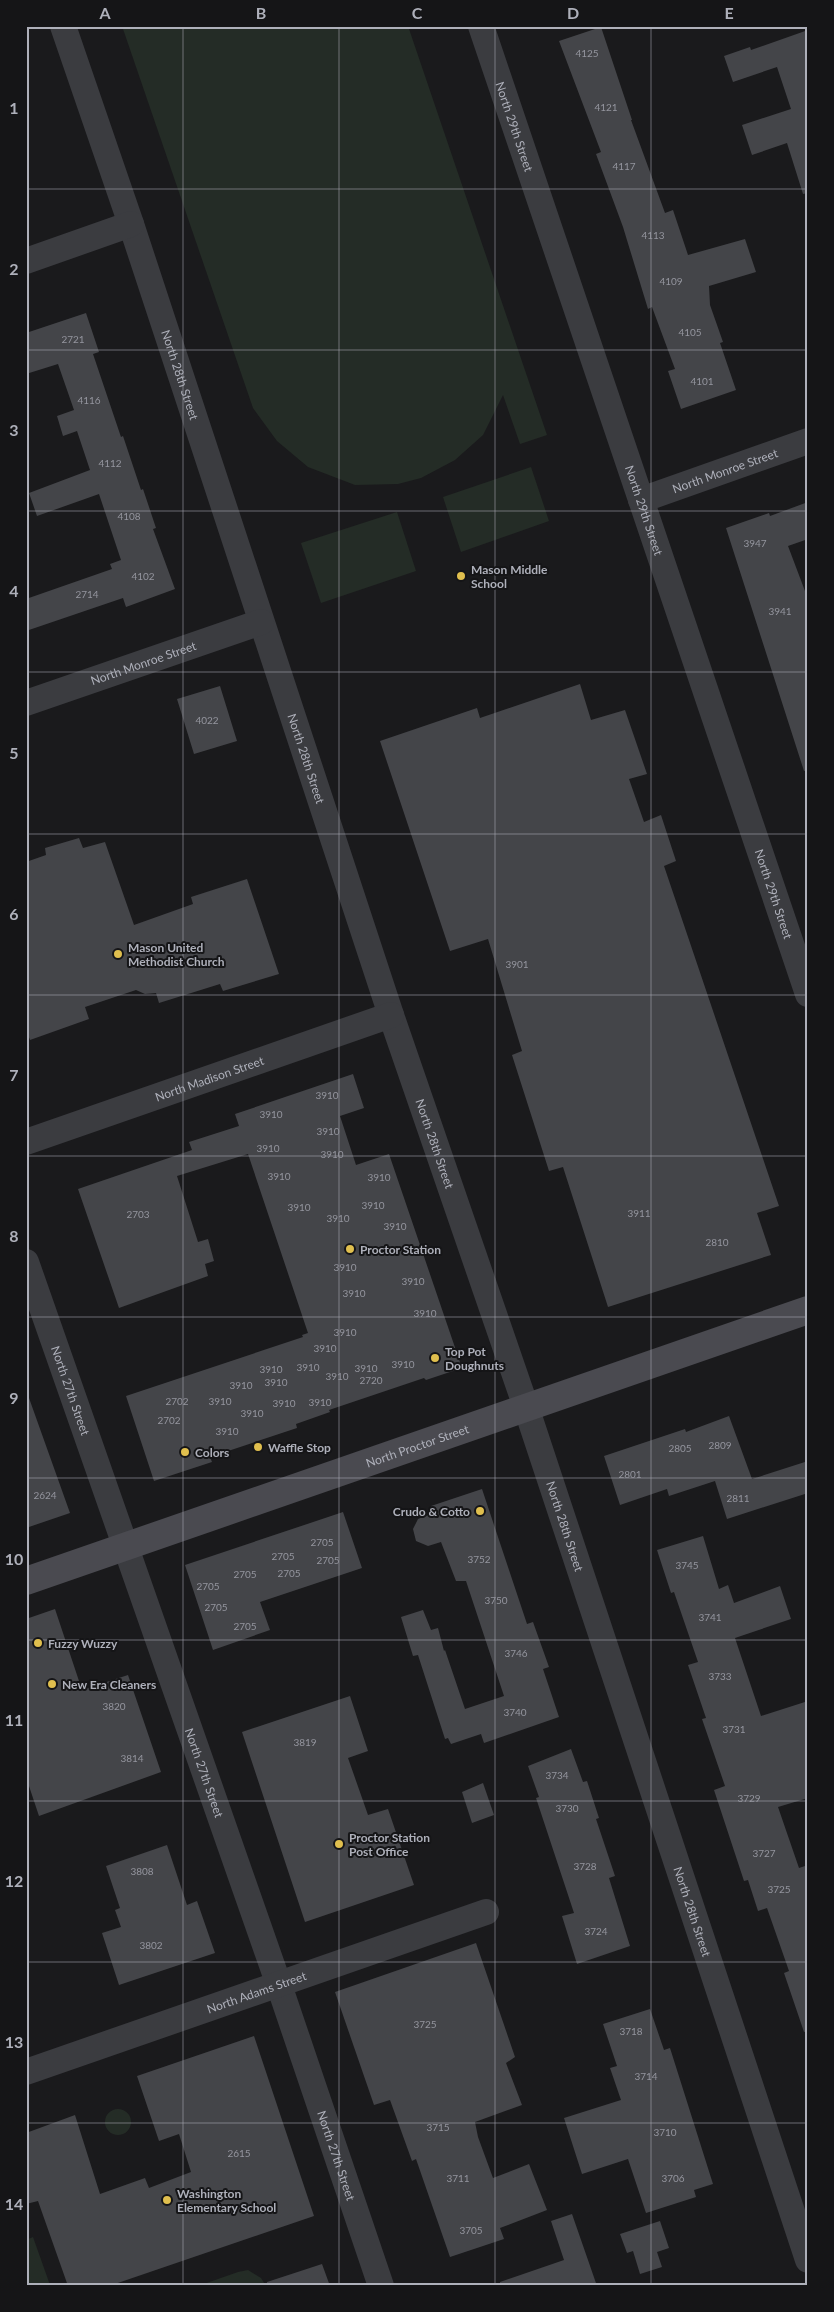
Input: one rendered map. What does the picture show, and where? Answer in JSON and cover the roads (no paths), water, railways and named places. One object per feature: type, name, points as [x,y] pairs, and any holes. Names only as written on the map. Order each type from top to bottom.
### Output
[{"type":"street","name":"North 28th Street","points":[[63,26],[131,224],[261,622],[307,754],[391,1015],[526,1407],[808,2260]]},
{"type":"street","name":"North 29th Street","points":[[481,26],[808,994]]},
{"type":"street","points":[[26,261],[131,224]]},
{"type":"street","name":"North Monroe Street","points":[[641,500],[808,441]]},
{"type":"street","name":"North Monroe Street","points":[[26,703],[261,622]]},
{"type":"street","name":"North Madison Street","points":[[26,1142],[391,1015]]},
{"type":"street","name":"North 27th Street","points":[[26,1262],[124,1547],[279,1985],[381,2286]]},
{"type":"street","name":"North Proctor Street","points":[[26,1581],[808,1310]]},
{"type":"street","name":"North Adams Street","points":[[26,2072],[486,1912]]},
{"type":"place","name":"Mason Middle School","points":[[461,576]]},
{"type":"place","name":"Mason United Methodist Church","points":[[118,954]]},
{"type":"place","name":"Proctor Station","points":[[350,1249]]},
{"type":"place","name":"Top Pot Doughnuts","points":[[435,1358]]},
{"type":"place","name":"Waffle Stop","points":[[258,1447]]},
{"type":"place","name":"Colors","points":[[185,1452]]},
{"type":"place","name":"Crudo & Cotto","points":[[480,1511]]},
{"type":"place","name":"Fuzzy Wuzzy","points":[[38,1643]]},
{"type":"place","name":"New Era Cleaners","points":[[52,1684]]},
{"type":"place","name":"Proctor Station Post Office","points":[[339,1844]]},
{"type":"place","name":"Washington Elementary School","points":[[167,2200]]}]
